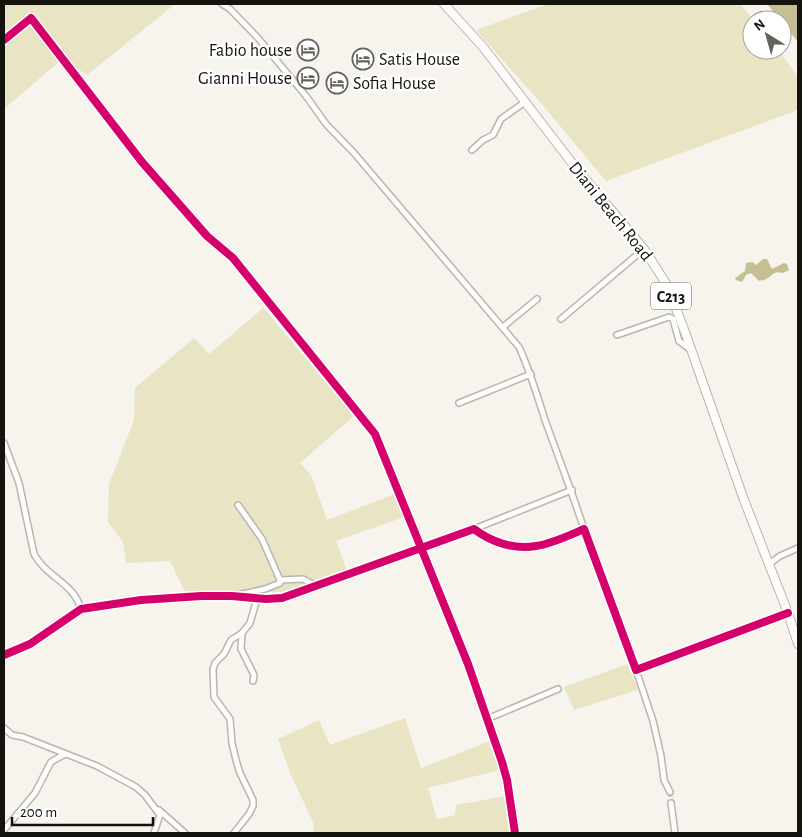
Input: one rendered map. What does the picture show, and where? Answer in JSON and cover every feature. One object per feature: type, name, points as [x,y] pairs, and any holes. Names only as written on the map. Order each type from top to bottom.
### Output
[{"type":"main road","name":"Diani Beach Road","points":[[444,4],[483,47],[572,163],[644,249],[666,285],[798,644]]},
{"type":"street","points":[[222,4],[230,9],[258,38],[306,96],[326,124],[354,153],[519,347],[531,374],[545,419],[572,490],[581,530],[636,670],[653,721],[664,780],[670,792]]},
{"type":"street","points":[[4,40],[31,18],[142,162],[207,236],[233,258],[375,434],[468,664],[507,780],[515,833]]},
{"type":"street","points":[[472,150],[483,140],[493,136],[501,119],[525,102]]},
{"type":"street","points":[[561,319],[644,249]]},
{"type":"street","points":[[503,327],[537,299]]},
{"type":"street","points":[[617,335],[669,317],[673,319],[680,341],[691,350]]},
{"type":"street","points":[[459,403],[531,374]]},
{"type":"street","points":[[4,443],[20,483],[34,554],[39,564],[46,571],[69,588],[79,601],[81,609]]},
{"type":"street","points":[[4,656],[30,644],[81,609],[141,600],[201,596],[232,596],[257,599],[282,598],[474,529],[572,490]]},
{"type":"street","points":[[238,505],[262,539],[280,580]]},
{"type":"street","points":[[474,529],[497,542],[516,546],[536,546],[581,530]]},
{"type":"street","points":[[769,564],[780,556],[798,548]]},
{"type":"street","points":[[280,580],[304,579],[316,586]]},
{"type":"street","points":[[232,596],[274,586],[280,583],[280,580]]},
{"type":"street","points":[[234,833],[249,814],[253,806],[253,800],[236,760],[230,719],[214,697],[213,669],[231,640],[242,633],[250,623],[257,599]]},
{"type":"street","points":[[636,670],[788,613]]},
{"type":"street","points":[[242,633],[241,649],[254,675],[253,681]]},
{"type":"street","points":[[487,719],[558,690]]},
{"type":"street","points":[[4,728],[12,735],[23,737],[97,766],[136,787],[160,814],[154,833]]},
{"type":"street","points":[[4,830],[35,793],[51,762],[65,754]]},
{"type":"street","points":[[671,803],[675,833]]},
{"type":"street","points":[[154,806],[185,833]]},
{"type":"shaded area","points":[[4,4],[175,4],[87,75],[62,59],[4,109]]},
{"type":"shaded area","points":[[548,4],[740,4],[745,10],[742,10],[742,60],[786,60],[798,77],[798,110],[606,181],[540,102],[476,30]]},
{"type":"shaded area","points":[[767,4],[798,4],[798,42],[792,35],[792,10],[772,10]]},
{"type":"shaded area","points":[[763,259],[767,259],[772,269],[784,263],[787,264],[789,270],[783,273],[775,273],[759,281],[751,273],[746,275],[742,282],[736,280],[735,278],[745,271],[746,263],[753,262],[756,265]]},
{"type":"shaded area","points":[[247,288],[354,416],[300,463],[311,475],[327,520],[395,494],[404,517],[336,541],[347,571],[286,592],[185,592],[170,561],[126,563],[123,542],[108,522],[109,484],[134,420],[135,388],[194,338],[209,354],[263,308]]},
{"type":"shaded area","points":[[628,664],[638,690],[574,710],[564,687]]},
{"type":"shaded area","points":[[405,718],[421,768],[490,741],[500,770],[428,788],[437,819],[455,815],[456,805],[506,796],[511,833],[314,833],[313,822],[291,775],[278,739],[319,720],[330,745]]},
{"type":"tunnel","points":[[670,792],[671,803]]},
{"type":"cycle path","points":[[4,40],[31,18],[142,162],[207,236],[233,258],[375,434],[468,664],[502,762],[507,780],[515,833]]},
{"type":"cycle path","points":[[4,655],[30,644],[81,609],[141,600],[201,596],[282,598],[474,529],[495,541],[519,547],[548,543],[584,529],[636,670],[788,613]]},
{"type":"place","name":"Fabio house","points":[[308,50]]},
{"type":"place","name":"Satis House","points":[[363,59]]},
{"type":"place","name":"Gianni House","points":[[308,78]]},
{"type":"place","name":"Sofia House","points":[[337,83]]}]
